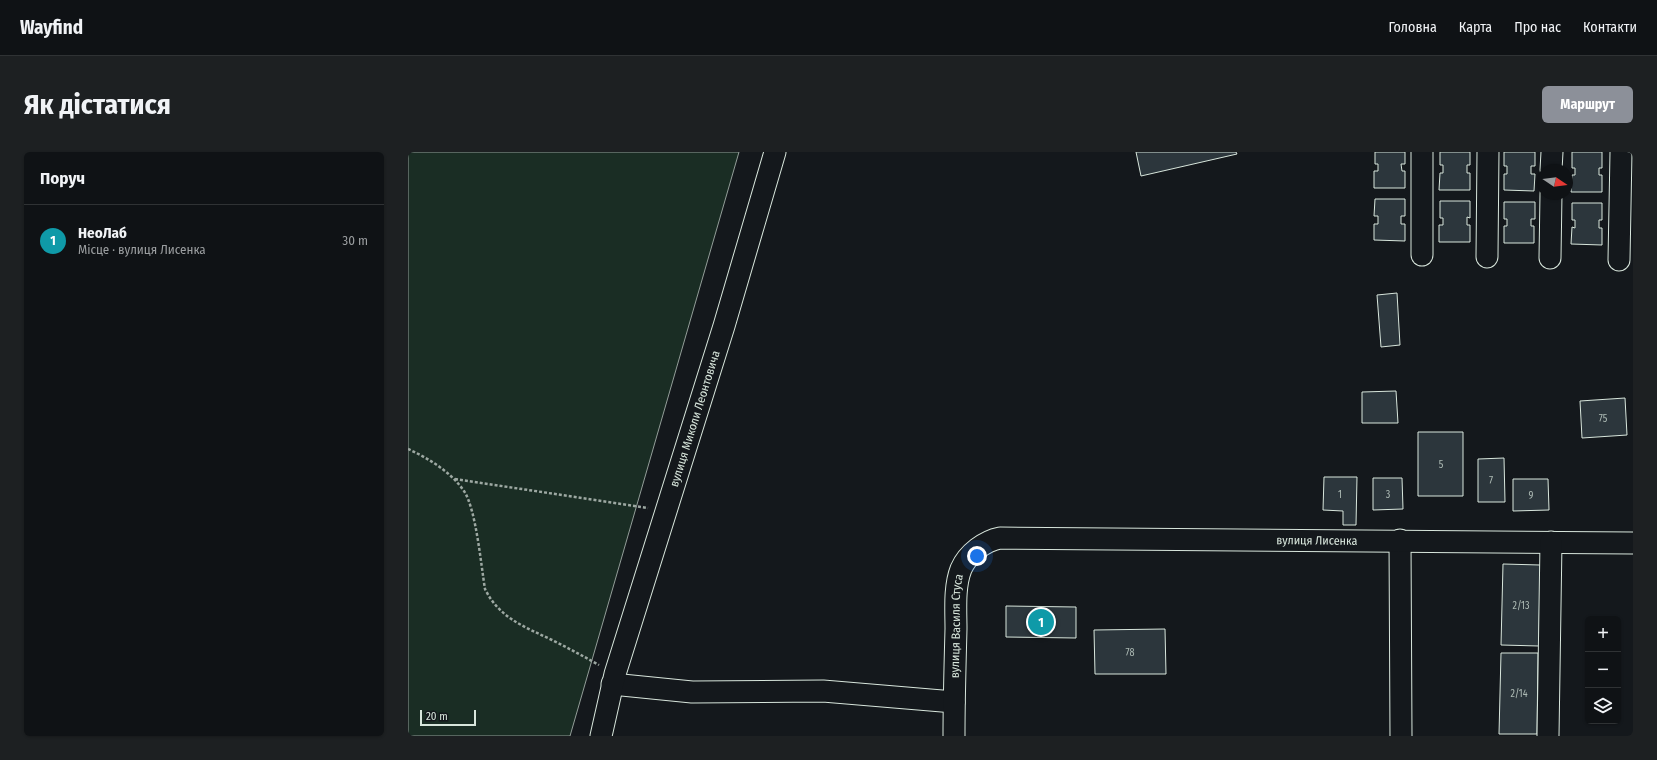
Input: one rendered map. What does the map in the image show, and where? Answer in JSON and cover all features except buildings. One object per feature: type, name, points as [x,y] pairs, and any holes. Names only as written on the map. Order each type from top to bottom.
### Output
[{"type":"street","name":"вулиця Миколи Леонтовича","points":[[601,736],[613,679],[724,326],[775,152]]},
{"type":"street","points":[[1422,152],[1422,255]]},
{"type":"street","points":[[1487,257],[1488,152]]},
{"type":"street","points":[[1551,164],[1552,152]]},
{"type":"street","points":[[1619,260],[1621,152]]},
{"type":"street","points":[[1550,258],[1551,200]]},
{"type":"street","name":"вулиця Лисенка","points":[[1000,538],[1633,543]]},
{"type":"street","name":"вулиця Василя Стуса","points":[[954,736],[956,601],[960,574],[965,562],[982,545],[1000,538]]},
{"type":"street","points":[[1400,540],[1401,736]]},
{"type":"street","points":[[1548,736],[1551,542]]},
{"type":"street","points":[[613,679],[692,692],[823,691],[954,702]]},
{"type":"path","points":[[408,449],[424,456],[454,479],[465,491],[472,506],[485,589],[491,601],[500,611],[518,624],[577,652],[613,679]]},
{"type":"path","points":[[454,479],[665,510]]},
{"type":"green space","points":[[408,152],[739,152],[570,736],[408,736]]},
{"type":"place","name":"НеоЛаб","points":[[1041,622]]}]
